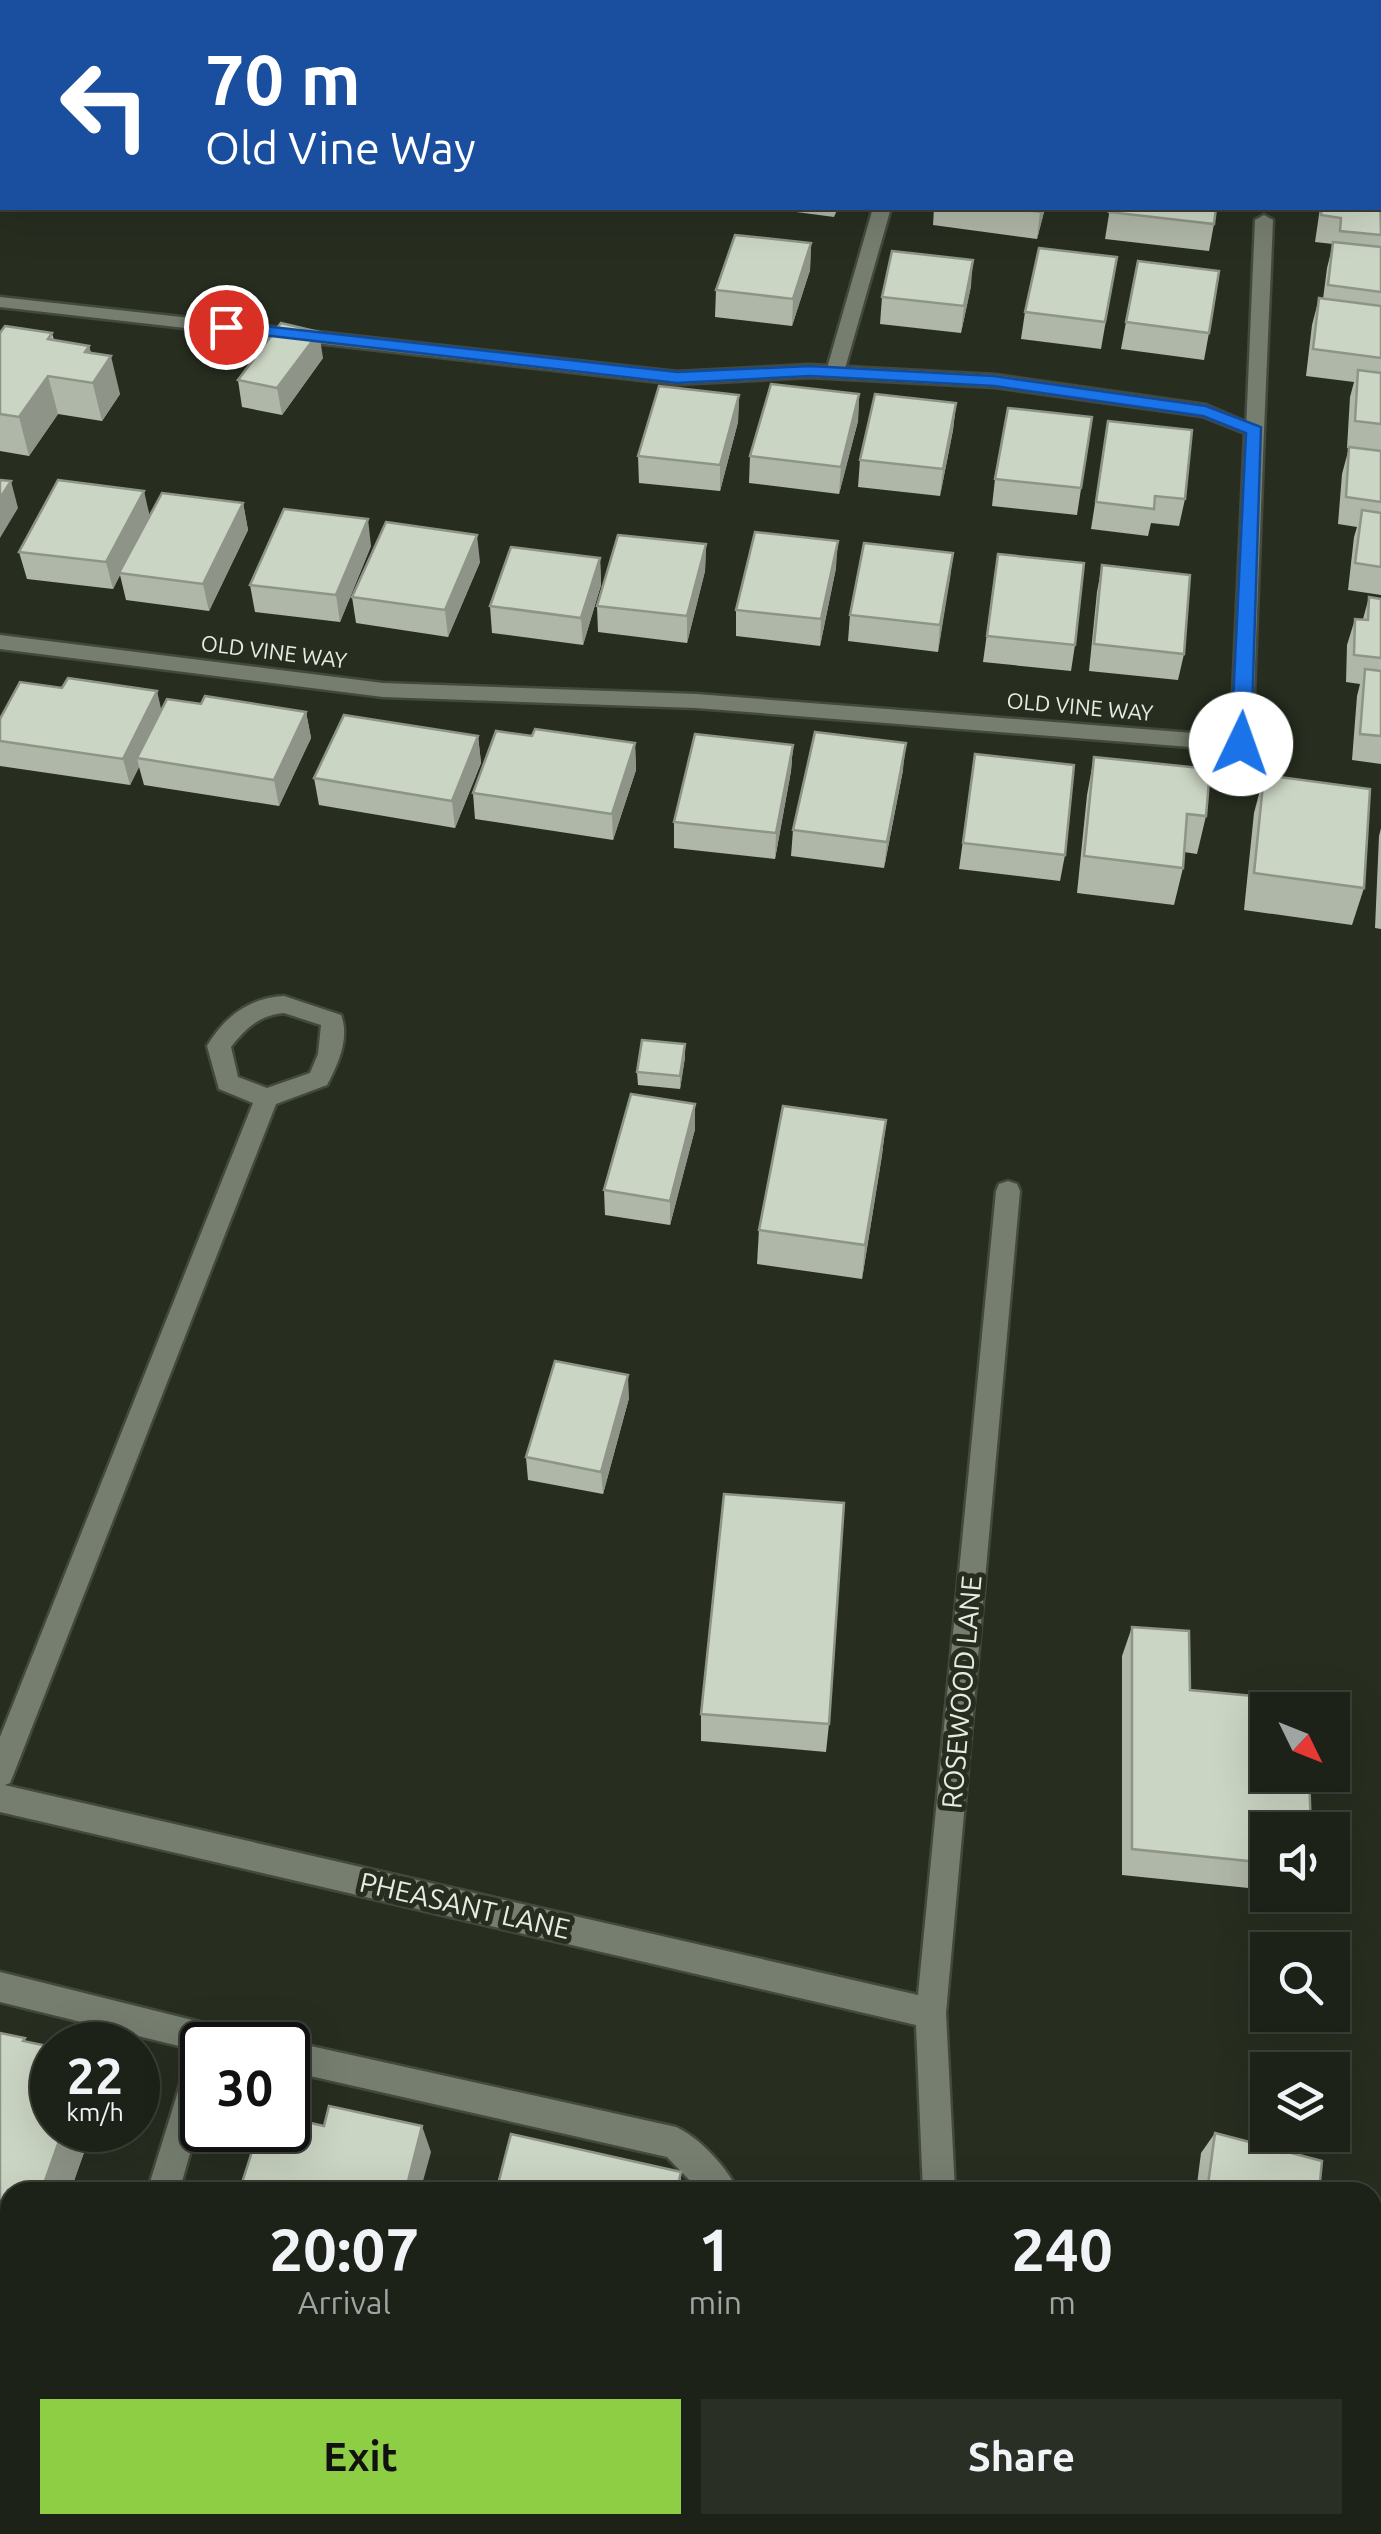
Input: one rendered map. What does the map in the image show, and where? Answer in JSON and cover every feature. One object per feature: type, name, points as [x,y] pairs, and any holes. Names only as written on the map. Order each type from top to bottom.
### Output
[{"type":"street","points":[[835,372],[881,210]]},
{"type":"street","points":[[0,302],[677,378],[835,372],[994,381],[1206,411],[1255,430],[1264,220]]},
{"type":"street","name":"OLD VINE WAY","points":[[0,642],[383,690],[696,701],[1241,744],[1255,430]]},
{"type":"street","points":[[0,1773],[268,1098],[319,1079],[330,1054],[333,1021],[306,1006],[272,1002],[236,1022],[220,1046],[227,1083],[268,1098]]},
{"type":"street","name":"ROSEWOOD LANE","points":[[938,2182],[930,2013],[1008,1191]]},
{"type":"street","name":"PHEASANT LANE","points":[[0,1798],[930,2013]]},
{"type":"street","points":[[0,1987],[180,2037]]},
{"type":"street","points":[[310,2061],[676,2143],[713,2182]]},
{"type":"street","points":[[167,2182],[180,2144]]},
{"type":"building","points":[[1110,210],[1216,210],[1214,224]]},
{"type":"building","points":[[1322,210],[1380,210],[1381,235],[1340,231],[1341,218],[1321,215]]},
{"type":"building","points":[[735,235],[811,243],[793,299],[716,290]]},
{"type":"building","points":[[1333,242],[1381,247],[1381,292],[1328,285]]},
{"type":"building","points":[[1039,248],[1117,257],[1105,322],[1025,312]]},
{"type":"building","points":[[892,251],[973,260],[964,306],[882,297]]},
{"type":"building","points":[[1138,261],[1219,271],[1209,333],[1126,322]]},
{"type":"building","points":[[1319,298],[1381,306],[1381,358],[1313,349]]},
{"type":"building","points":[[281,323],[319,332],[277,388],[238,380]]},
{"type":"building","points":[[5,326],[52,333],[48,339],[89,346],[85,352],[111,356],[93,383],[48,376],[19,417],[0,414],[0,333]]},
{"type":"building","points":[[1358,370],[1381,373],[1381,424],[1355,421]]},
{"type":"building","points":[[771,384],[859,394],[841,467],[750,456]]},
{"type":"building","points":[[659,386],[739,395],[720,465],[638,456]]},
{"type":"building","points":[[875,394],[956,403],[943,469],[860,460]]},
{"type":"building","points":[[1008,408],[1092,417],[1081,488],[995,479]]},
{"type":"building","points":[[1108,421],[1192,430],[1185,499],[1155,496],[1154,509],[1096,502]]},
{"type":"building","points":[[1349,447],[1381,451],[1381,502],[1346,497]]},
{"type":"building","points":[[0,480],[11,481],[0,498]]},
{"type":"building","points":[[58,480],[144,491],[106,562],[19,552]]},
{"type":"building","points":[[162,493],[243,503],[203,584],[119,573]]},
{"type":"building","points":[[284,509],[368,519],[336,595],[250,585]]},
{"type":"building","points":[[1362,510],[1381,513],[1381,567],[1355,563]]},
{"type":"building","points":[[386,522],[477,535],[445,610],[352,597]]},
{"type":"building","points":[[755,532],[838,541],[821,619],[736,610]]},
{"type":"building","points":[[618,535],[706,544],[687,616],[597,606]]},
{"type":"building","points":[[864,543],[953,553],[940,625],[850,615]]},
{"type":"building","points":[[511,547],[600,558],[581,618],[490,606]]},
{"type":"building","points":[[998,554],[1084,563],[1075,645],[987,636]]},
{"type":"building","points":[[1102,565],[1190,575],[1184,654],[1094,644]]},
{"type":"building","points":[[1369,597],[1381,599],[1381,658],[1354,655],[1355,619],[1368,620]]},
{"type":"building","points":[[1365,669],[1381,671],[1381,736],[1360,734]]},
{"type":"building","points":[[68,678],[157,691],[123,759],[0,741],[0,719],[20,682],[62,688]]},
{"type":"building","points":[[205,696],[306,712],[274,780],[137,758],[167,699],[201,704]]},
{"type":"building","points":[[344,715],[478,736],[452,801],[314,778]]},
{"type":"building","points":[[535,729],[635,743],[612,814],[473,793],[496,731],[532,736]]},
{"type":"building","points":[[815,732],[906,743],[887,842],[793,830]]},
{"type":"building","points":[[695,734],[793,745],[776,833],[674,822]]},
{"type":"building","points":[[975,754],[1074,765],[1065,855],[963,843]]},
{"type":"building","points":[[1094,757],[1210,769],[1206,816],[1187,814],[1183,868],[1084,856]]},
{"type":"building","points":[[1264,775],[1370,789],[1364,888],[1254,873]]},
{"type":"building","points":[[642,1040],[685,1044],[680,1076],[637,1072]]},
{"type":"building","points":[[631,1094],[695,1104],[670,1201],[604,1190]]},
{"type":"building","points":[[783,1106],[886,1120],[865,1245],[759,1230]]},
{"type":"building","points":[[555,1361],[628,1375],[601,1472],[526,1457]]},
{"type":"building","points":[[724,1494],[844,1503],[829,1724],[701,1714]]},
{"type":"building","points":[[1132,1627],[1189,1631],[1190,1690],[1250,1696],[1250,1792],[1310,1792],[1310,1812],[1250,1812],[1250,1861],[1132,1849]]},
{"type":"building","points":[[0,2033],[30,2042],[30,2152],[55,2152],[45,2182],[0,2182]]},
{"type":"building","points":[[329,2106],[422,2126],[408,2182],[242,2182],[252,2152],[310,2152],[310,2123],[324,2126]]},
{"type":"building","points":[[1215,2133],[1250,2142],[1250,2152],[1288,2152],[1322,2161],[1320,2182],[1208,2182]]},
{"type":"building","points":[[511,2134],[681,2172],[678,2182],[499,2182]]},
{"type":"route","points":[[226,327],[677,378],[810,371],[994,381],[1206,411],[1255,430],[1241,744]]}]
